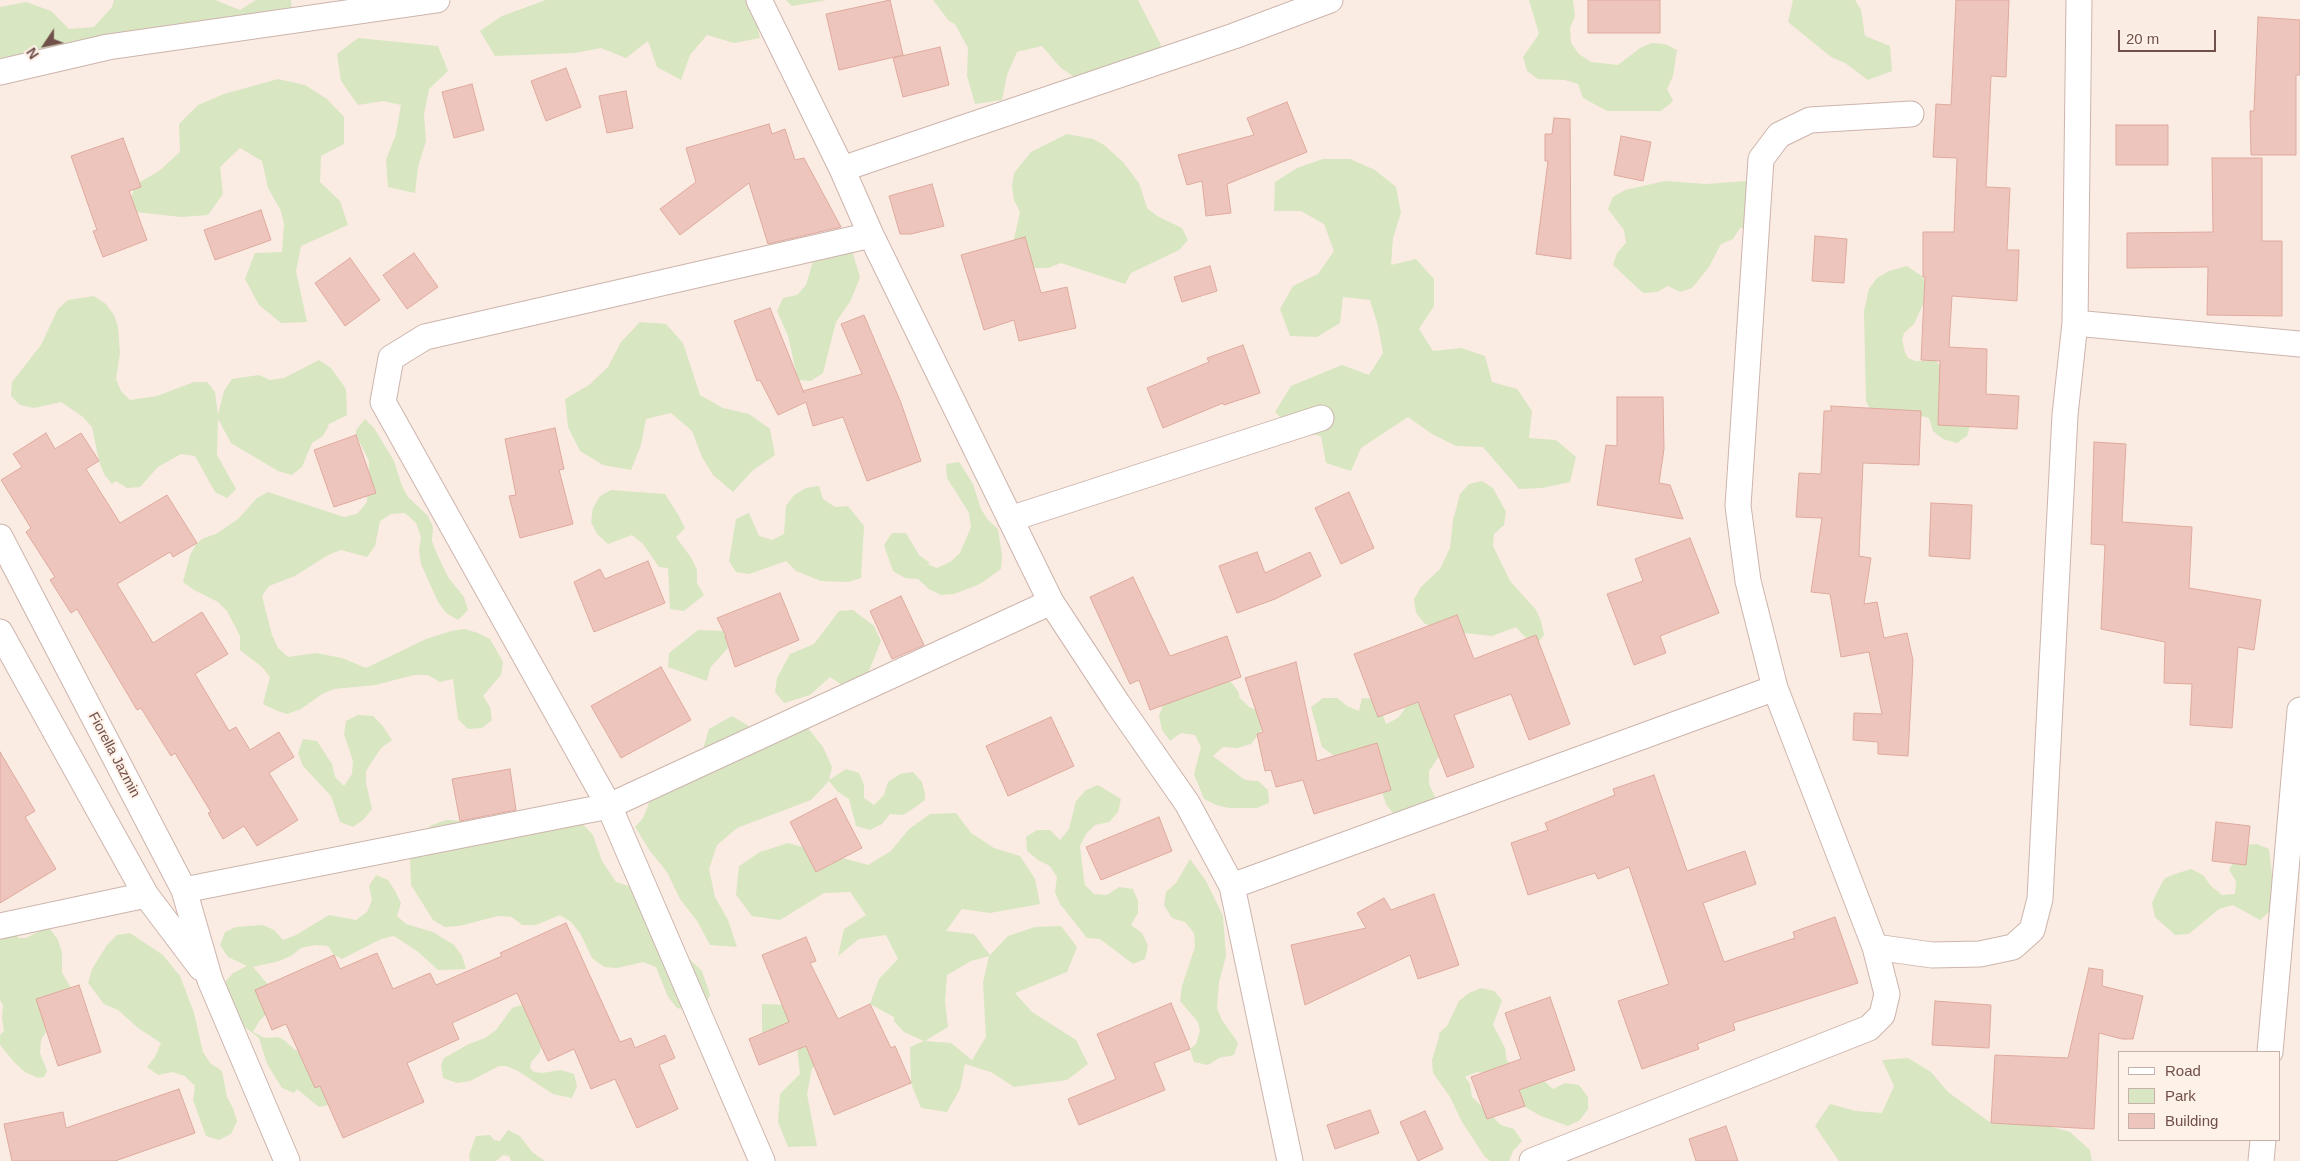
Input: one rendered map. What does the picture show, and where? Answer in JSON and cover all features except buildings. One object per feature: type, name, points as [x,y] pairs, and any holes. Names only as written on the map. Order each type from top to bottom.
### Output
[{"type":"street","points":[[0,72],[108,47],[437,0]]},
{"type":"street","points":[[759,0],[842,169],[870,235],[1051,602],[1118,704],[1187,803],[1232,886],[1290,1161]]},
{"type":"street","points":[[842,169],[1234,36],[1330,0]]},
{"type":"street","points":[[1875,947],[1932,955],[1980,954],[2013,947],[2032,930],[2040,898],[2066,415],[2075,323],[2080,0]]},
{"type":"street","points":[[1532,1161],[1869,1028],[1882,1015],[1887,994],[1875,947],[1775,688],[1748,582],[1738,506],[1761,159],[1779,135],[1810,120],[1911,114]]},
{"type":"street","points":[[762,1161],[609,806],[383,402],[391,358],[425,337],[870,235]]},
{"type":"street","points":[[2075,323],[2300,344]]},
{"type":"street","points":[[1010,519],[1321,418]]},
{"type":"street","name":"Fiorella Jazmin","points":[[0,537],[184,890],[210,980],[288,1161]]},
{"type":"street","points":[[184,890],[609,806],[1051,602]]},
{"type":"street","name":"Fiorella Jazmin","points":[[0,632],[146,896],[210,980]]},
{"type":"street","points":[[1232,886],[1775,688]]},
{"type":"street","points":[[2270,1051],[2300,710]]},
{"type":"street","points":[[0,926],[146,896]]},
{"type":"street","points":[[2261,1161],[2263,1141]]},
{"type":"green space","points":[[114,0],[215,0],[240,10],[256,0],[291,0],[293,22],[202,42],[177,50],[16,66],[0,58],[0,7],[26,2],[51,11],[69,29],[94,27],[112,7]]},
{"type":"green space","points":[[546,0],[747,0],[754,11],[760,38],[734,43],[707,35],[690,55],[681,80],[657,67],[648,41],[626,58],[601,48],[575,53],[495,56],[480,31],[502,16]]},
{"type":"green space","points":[[786,0],[827,0],[792,6]]},
{"type":"green space","points":[[933,0],[1138,0],[1161,45],[1158,70],[1081,82],[1060,67],[1042,46],[1017,52],[1007,75],[1002,100],[975,104],[967,76],[968,48],[955,24],[949,21]]},
{"type":"green space","points":[[1529,0],[1573,0],[1575,16],[1570,28],[1571,43],[1579,54],[1591,62],[1618,65],[1640,48],[1652,43],[1665,44],[1677,50],[1673,76],[1667,89],[1673,100],[1671,103],[1661,111],[1607,111],[1583,98],[1578,84],[1565,80],[1538,79],[1527,71],[1523,57],[1539,34]]},
{"type":"green space","points":[[1793,0],[1855,0],[1861,10],[1865,36],[1890,46],[1892,71],[1868,80],[1845,63],[1831,57],[1788,22]]},
{"type":"green space","points":[[358,38],[438,46],[448,71],[429,89],[424,114],[426,141],[418,167],[415,193],[388,187],[386,160],[396,134],[401,105],[383,101],[358,105],[341,81],[337,54]]},
{"type":"green space","points":[[278,79],[305,85],[327,99],[344,117],[344,144],[321,156],[320,182],[340,201],[348,225],[301,246],[296,271],[307,322],[281,323],[259,305],[245,279],[255,253],[282,252],[284,224],[281,211],[268,188],[262,161],[240,148],[220,167],[223,194],[208,215],[181,217],[127,211],[135,185],[159,171],[180,152],[179,124],[198,105],[224,94]]},
{"type":"green space","points":[[1067,134],[1093,139],[1104,145],[1123,162],[1139,183],[1147,208],[1157,216],[1182,228],[1188,240],[1179,250],[1131,273],[1125,284],[1061,263],[1048,268],[1022,265],[1015,253],[1014,239],[1020,212],[1014,200],[1012,186],[1014,173],[1031,152]]},
{"type":"green space","points":[[1323,159],[1350,159],[1375,170],[1396,187],[1401,213],[1393,238],[1391,265],[1416,259],[1434,279],[1434,306],[1419,329],[1433,351],[1461,348],[1485,356],[1492,382],[1517,389],[1532,411],[1529,438],[1556,440],[1576,457],[1570,482],[1542,488],[1519,489],[1483,447],[1456,446],[1432,434],[1408,417],[1361,448],[1351,471],[1326,463],[1321,436],[1295,431],[1275,412],[1291,386],[1342,365],[1369,375],[1383,353],[1378,326],[1370,300],[1343,297],[1340,323],[1317,337],[1290,336],[1280,309],[1293,286],[1318,274],[1334,251],[1324,224],[1301,211],[1274,211],[1275,182],[1297,168]]},
{"type":"green space","points":[[1665,181],[1706,184],[1746,181],[1755,191],[1753,227],[1740,228],[1733,239],[1721,244],[1709,267],[1692,288],[1680,292],[1668,286],[1657,292],[1643,293],[1613,265],[1617,253],[1626,243],[1624,230],[1608,209],[1613,197],[1625,190]]},
{"type":"green space","points":[[852,251],[860,277],[851,300],[836,322],[823,373],[811,381],[798,380],[788,336],[777,311],[783,298],[797,295],[806,285],[814,258]]},
{"type":"green space","points":[[1907,266],[1923,277],[1927,288],[1925,300],[1914,324],[1904,333],[1902,340],[1905,352],[1908,358],[1915,361],[1936,361],[1940,366],[1971,422],[1967,436],[1957,443],[1943,439],[1933,431],[1929,418],[1922,416],[1920,422],[1872,414],[1866,401],[1864,311],[1869,289],[1877,278],[1889,271]]},
{"type":"green space","points":[[94,296],[106,304],[114,315],[118,327],[120,353],[116,379],[121,391],[130,400],[157,396],[194,382],[207,382],[215,392],[218,415],[224,391],[232,379],[259,375],[270,380],[284,378],[319,360],[331,368],[346,389],[347,415],[327,425],[329,425],[323,436],[312,443],[302,467],[292,475],[278,471],[231,443],[218,419],[217,455],[236,489],[227,498],[215,492],[195,456],[181,454],[158,467],[140,487],[127,488],[116,481],[112,484],[104,474],[99,461],[92,427],[83,417],[61,402],[34,408],[20,405],[11,396],[12,382],[41,345],[58,309],[68,300]]},
{"type":"green space","points":[[640,322],[666,324],[683,343],[700,395],[723,408],[749,414],[770,429],[775,455],[752,471],[733,492],[713,475],[702,457],[692,431],[671,413],[646,419],[641,445],[631,470],[603,465],[580,451],[568,427],[565,399],[589,385],[608,367],[621,342]]},
{"type":"green space","points":[[365,419],[374,428],[394,461],[402,486],[408,497],[428,516],[433,527],[432,541],[437,554],[448,577],[464,597],[468,610],[458,620],[446,613],[438,602],[421,564],[419,550],[421,537],[416,523],[405,513],[391,514],[380,521],[375,546],[367,557],[341,550],[328,555],[295,576],[269,586],[262,596],[272,635],[278,648],[288,657],[316,653],[342,658],[366,668],[426,639],[451,631],[465,629],[478,633],[490,639],[503,662],[501,675],[483,696],[490,707],[492,720],[482,728],[468,729],[458,719],[453,679],[440,682],[428,675],[414,675],[375,685],[334,689],[322,694],[301,709],[287,714],[275,710],[263,704],[270,677],[262,667],[240,650],[240,636],[227,611],[218,602],[183,582],[190,555],[197,543],[204,538],[216,534],[238,519],[257,498],[268,492],[344,517],[357,514],[367,502],[369,461],[356,435],[356,430]]},
{"type":"green space","points":[[959,462],[973,484],[981,509],[988,520],[998,529],[1002,556],[1001,569],[980,584],[954,594],[941,595],[929,589],[918,579],[905,578],[893,571],[884,545],[892,533],[906,533],[919,555],[930,563],[927,564],[937,568],[950,562],[960,553],[971,527],[969,513],[947,478],[946,464]]},
{"type":"green space","points":[[1482,481],[1493,488],[1506,512],[1504,525],[1494,534],[1493,546],[1510,581],[1536,610],[1541,621],[1544,635],[1536,645],[1516,627],[1492,636],[1465,633],[1453,639],[1424,623],[1416,613],[1414,599],[1421,587],[1440,569],[1450,548],[1453,520],[1460,494],[1469,484]]},
{"type":"green space","points":[[819,486],[823,499],[835,507],[848,506],[864,526],[861,578],[848,582],[821,581],[796,571],[786,561],[749,574],[736,572],[729,561],[736,519],[749,513],[759,536],[772,540],[784,534],[786,506],[794,495],[806,488]]},
{"type":"green space","points":[[611,490],[665,494],[679,516],[685,528],[676,537],[692,559],[697,570],[697,583],[704,595],[684,611],[670,609],[668,568],[659,567],[643,544],[632,535],[608,544],[597,534],[591,522],[593,508],[600,496]]},
{"type":"green space","points":[[853,610],[874,626],[881,641],[866,678],[842,685],[830,677],[810,695],[784,703],[775,692],[777,678],[790,654],[814,644],[839,611]]},
{"type":"green space","points":[[698,630],[724,631],[728,648],[710,668],[707,681],[668,667],[669,653]]},
{"type":"green space","points":[[1221,675],[1232,683],[1239,693],[1239,697],[1249,707],[1261,712],[1266,724],[1251,744],[1237,748],[1223,747],[1213,756],[1245,780],[1258,781],[1268,790],[1269,803],[1257,808],[1229,808],[1216,805],[1204,799],[1194,774],[1201,747],[1195,735],[1181,733],[1170,741],[1162,730],[1159,716],[1164,703]]},
{"type":"green space","points":[[1323,698],[1337,698],[1347,706],[1359,711],[1362,698],[1377,699],[1386,724],[1398,718],[1406,707],[1418,702],[1443,750],[1429,771],[1429,784],[1440,808],[1394,815],[1386,804],[1381,789],[1346,755],[1333,755],[1322,747],[1311,707]]},
{"type":"green space","points":[[358,715],[373,716],[392,740],[381,748],[366,771],[366,783],[372,809],[364,819],[353,827],[340,822],[331,796],[303,766],[298,753],[303,739],[317,741],[332,764],[335,777],[344,786],[352,774],[353,761],[344,734],[346,721]]},
{"type":"green space","points":[[732,716],[754,729],[807,727],[823,747],[832,767],[829,780],[846,769],[859,773],[864,785],[864,798],[874,805],[884,795],[888,782],[900,774],[913,772],[922,782],[925,794],[925,800],[914,808],[903,815],[890,814],[882,824],[870,830],[856,826],[849,799],[837,791],[829,781],[811,800],[737,828],[717,845],[709,869],[715,897],[728,920],[737,947],[710,945],[697,921],[680,899],[667,872],[650,851],[635,827],[643,818],[653,793],[701,756],[709,729]]},
{"type":"green space","points":[[1098,785],[1121,799],[1118,812],[1109,822],[1095,825],[1086,834],[1080,846],[1085,885],[1094,894],[1107,895],[1119,887],[1133,889],[1138,901],[1138,913],[1131,925],[1142,933],[1148,946],[1145,959],[1133,964],[1100,939],[1087,938],[1060,904],[1055,892],[1057,877],[1050,866],[1038,860],[1027,851],[1026,837],[1037,830],[1050,830],[1060,840],[1069,829],[1076,801],[1086,790]]},
{"type":"green space","points":[[956,813],[971,833],[994,848],[1020,856],[1035,879],[1040,904],[990,913],[962,909],[946,931],[974,934],[990,955],[1008,936],[1035,927],[1061,926],[1077,947],[1067,972],[1015,993],[1032,1012],[1076,1040],[1088,1064],[1067,1080],[1014,1087],[991,1072],[965,1064],[960,1089],[947,1112],[921,1108],[911,1083],[910,1047],[924,1041],[904,1032],[894,1021],[894,1017],[870,1004],[879,979],[898,959],[886,935],[859,939],[838,956],[844,929],[866,915],[850,892],[824,893],[780,920],[752,916],[736,895],[739,866],[760,852],[788,843],[868,865],[891,851],[909,829],[930,814]],"holes":[[[989,956],[983,983],[986,1037],[972,1060],[951,1043],[925,1041],[948,1027],[945,1002],[947,975],[971,961]]]},
{"type":"green space","points":[[576,817],[593,835],[602,861],[616,882],[641,890],[683,953],[702,971],[710,995],[704,1007],[691,1011],[677,1008],[668,997],[656,967],[643,962],[617,968],[604,967],[592,958],[580,933],[571,922],[560,915],[536,925],[522,925],[512,917],[498,916],[459,926],[445,927],[433,920],[411,885],[410,858],[421,833],[432,825],[446,820],[484,822]]},
{"type":"green space","points":[[2257,844],[2269,849],[2275,901],[2268,913],[2260,920],[2233,905],[2219,909],[2189,934],[2175,935],[2155,917],[2152,903],[2165,878],[2191,869],[2203,875],[2211,886],[2222,895],[2235,894],[2236,881],[2229,870],[2243,845]]},
{"type":"green space","points":[[1190,859],[1206,881],[1223,916],[1226,956],[1219,982],[1217,1008],[1222,1020],[1238,1043],[1234,1055],[1219,1058],[1208,1065],[1194,1062],[1190,1049],[1196,1044],[1200,1031],[1198,1022],[1180,1001],[1182,986],[1195,947],[1194,933],[1185,922],[1172,918],[1164,905],[1166,892],[1176,883]]},
{"type":"green space","points":[[376,875],[388,880],[395,891],[401,903],[397,916],[406,924],[433,932],[454,945],[462,956],[466,969],[438,970],[417,951],[394,936],[381,939],[342,959],[334,955],[328,946],[315,945],[301,948],[291,956],[279,961],[253,967],[272,989],[274,1007],[260,1020],[253,1032],[265,1038],[278,1037],[305,1055],[329,1099],[328,1105],[319,1107],[297,1089],[294,1093],[282,1088],[267,1064],[259,1038],[237,1021],[224,983],[233,973],[247,966],[228,957],[220,945],[225,932],[236,927],[263,925],[274,930],[283,940],[296,935],[329,915],[356,920],[367,912],[372,900],[369,886]]},
{"type":"green space","points":[[44,929],[50,929],[58,940],[62,953],[62,973],[72,989],[41,1040],[40,1053],[47,1071],[44,1077],[38,1078],[25,1072],[0,1045],[0,1035],[4,1031],[3,1005],[0,1000],[0,932],[14,934],[19,938],[26,938]]},
{"type":"green space","points":[[130,933],[163,955],[180,976],[194,1013],[203,1052],[210,1063],[222,1071],[227,1097],[237,1121],[231,1134],[219,1140],[206,1136],[193,1100],[195,1086],[185,1076],[172,1072],[158,1075],[147,1067],[155,1057],[161,1043],[138,1028],[118,1010],[104,1004],[88,983],[92,969],[107,945],[117,935]]},
{"type":"green space","points":[[1481,988],[1494,991],[1502,1000],[1493,1025],[1505,1048],[1507,1061],[1543,1080],[1553,1089],[1565,1083],[1579,1085],[1588,1097],[1588,1109],[1580,1120],[1568,1126],[1541,1116],[1518,1103],[1489,1074],[1477,1072],[1465,1077],[1470,1084],[1472,1097],[1501,1125],[1514,1129],[1522,1141],[1513,1151],[1509,1161],[1490,1161],[1485,1157],[1462,1122],[1450,1097],[1433,1073],[1432,1060],[1440,1034],[1437,1035],[1447,1026],[1459,1001],[1469,993]]},
{"type":"green space","points":[[525,1004],[537,1024],[534,1030],[541,1046],[540,1052],[531,1062],[530,1068],[534,1072],[542,1073],[561,1070],[574,1074],[577,1086],[572,1098],[553,1094],[518,1071],[506,1066],[499,1066],[470,1081],[457,1083],[443,1078],[441,1065],[444,1058],[469,1044],[485,1038],[496,1030],[512,1008]]},
{"type":"green space","points":[[762,1004],[789,1005],[819,1063],[812,1068],[807,1094],[817,1146],[788,1147],[778,1122],[780,1094],[800,1074],[797,1046],[777,1027],[762,1033]]},
{"type":"green space","points":[[1908,1058],[1931,1072],[1948,1092],[1991,1123],[2045,1125],[2070,1132],[2090,1150],[2092,1161],[1839,1161],[1815,1126],[1830,1104],[1856,1111],[1882,1113],[1894,1086],[1882,1060]]},
{"type":"green space","points":[[508,1130],[520,1136],[532,1152],[545,1161],[511,1161],[509,1156],[503,1155],[496,1161],[470,1161],[469,1155],[476,1136],[490,1135],[494,1140],[500,1141]]}]
